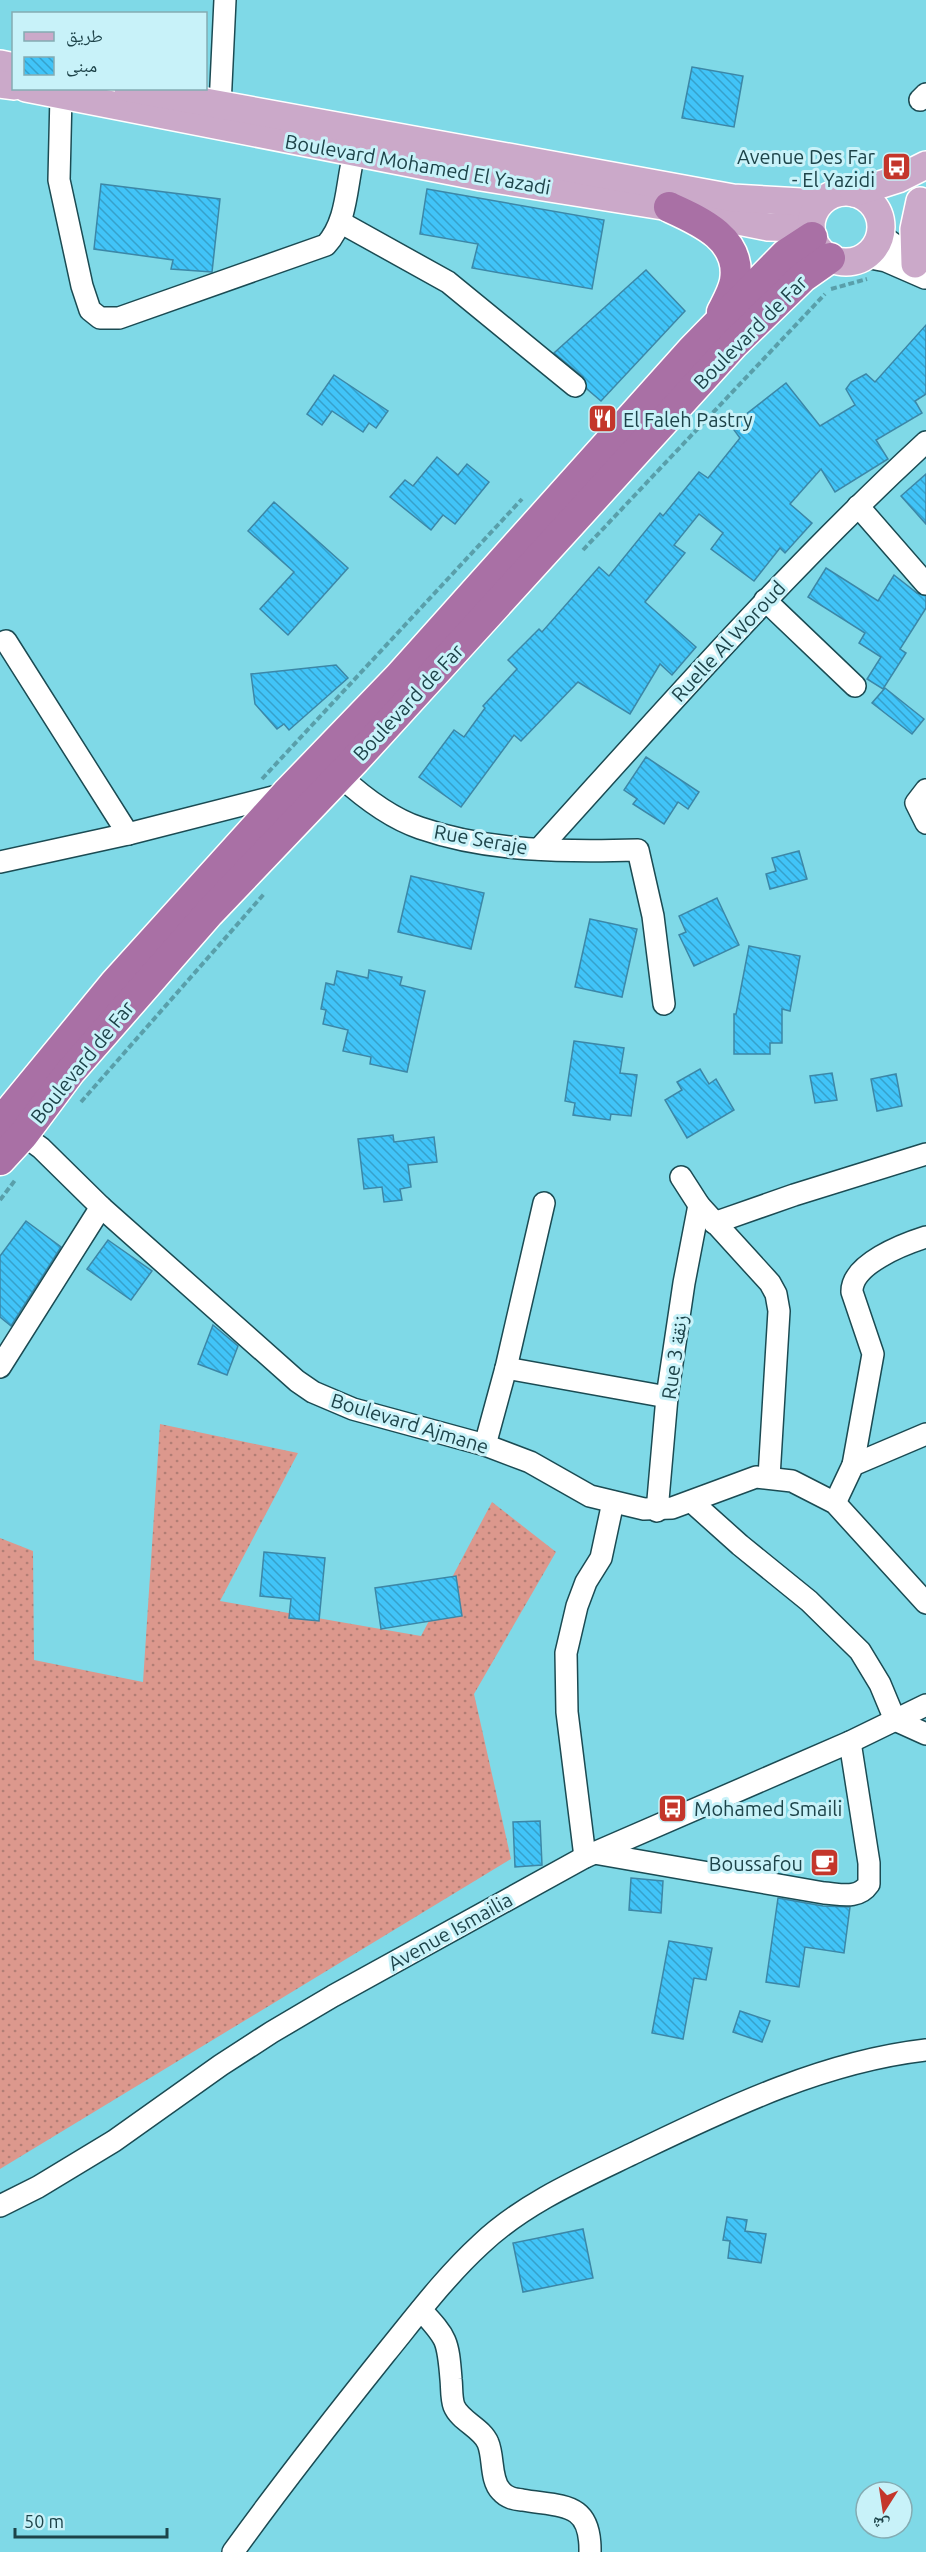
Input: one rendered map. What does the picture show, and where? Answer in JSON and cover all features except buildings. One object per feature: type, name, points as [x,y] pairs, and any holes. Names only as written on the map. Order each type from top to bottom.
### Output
[{"type":"highway","points":[[669,207],[716,231],[729,250],[735,266],[735,281],[716,326]]},
{"type":"highway","name":"Boulevard de Far","points":[[21,1135],[115,982],[286,794],[398,678],[716,326],[786,254],[818,241]]},
{"type":"highway","name":"Boulevard de Far","points":[[0,1160],[70,1072],[209,913],[340,776],[734,344],[803,277],[818,241]]},
{"type":"main road","name":"Boulevard Mohamed El Yazadi","points":[[36,90],[354,154],[669,207],[768,227],[818,241]]},
{"type":"main road","name":"Boulevard Mohamed El Yazadi","points":[[138,90],[733,198],[820,203]]},
{"type":"main road","points":[[854,193],[870,201],[880,217],[881,230],[872,251],[865,257],[848,262],[818,241],[812,219],[820,203],[836,193],[854,193],[898,179],[926,165]]},
{"type":"main road","points":[[881,230],[923,200]]},
{"type":"main road","points":[[915,272],[914,229],[923,200]]},
{"type":"street","points":[[220,106],[225,0]]},
{"type":"street","points":[[61,95],[59,180],[62,200],[82,286],[90,310],[95,316],[108,319],[119,318],[326,245],[334,236],[340,222],[354,154]]},
{"type":"street","points":[[340,222],[448,282],[575,386]]},
{"type":"street","points":[[881,230],[905,252],[915,272]]},
{"type":"street","points":[[865,257],[915,272]]},
{"type":"street","name":"Ruelle Al Woroud","points":[[539,849],[765,600],[926,442]]},
{"type":"street","points":[[858,507],[926,584]]},
{"type":"street","points":[[765,600],[855,686]]},
{"type":"street","points":[[6,641],[128,834]]},
{"type":"street","name":"Rue Seraje","points":[[340,776],[382,809],[418,828],[472,841],[539,849],[638,850],[653,916],[664,1004]]},
{"type":"street","points":[[0,862],[128,834],[286,794]]},
{"type":"street","points":[[921,797],[926,823]]},
{"type":"street","name":"Boulevard Ajmane","points":[[21,1135],[297,1381],[313,1392],[352,1409],[485,1444],[530,1462],[590,1496],[657,1511],[692,1502],[747,1479],[769,1477],[792,1481],[835,1503],[926,1603]]},
{"type":"street","points":[[714,1222],[926,1154]]},
{"type":"street","points":[[681,1178],[699,1205],[770,1283],[778,1302],[769,1477]]},
{"type":"street","points":[[485,1444],[506,1368],[544,1203]]},
{"type":"street","name":"Rue 3 زنقة","points":[[657,1511],[667,1397],[684,1283],[699,1205]]},
{"type":"street","points":[[0,1367],[101,1207]]},
{"type":"street","points":[[835,1503],[853,1465],[873,1354],[852,1292],[852,1283],[864,1268],[882,1256],[926,1237]]},
{"type":"street","points":[[506,1368],[667,1397]]},
{"type":"street","points":[[853,1465],[926,1434]]},
{"type":"street","points":[[613,1502],[601,1558],[586,1582],[577,1606],[566,1653],[567,1712],[589,1855],[824,1893],[852,1895],[860,1893],[869,1884],[869,1863],[850,1742]]},
{"type":"street","points":[[692,1502],[816,1607],[860,1651],[879,1684],[895,1720],[926,1734]]},
{"type":"street","name":"Avenue Ismailia","points":[[0,2206],[38,2187],[114,2141],[272,2032],[589,1855],[850,1742],[926,1705]]},
{"type":"street","points":[[233,2552],[286,2478],[446,2279],[482,2243],[534,2205],[587,2176],[777,2088],[849,2064],[926,2050]]},
{"type":"street","points":[[421,2310],[444,2335],[449,2354],[454,2407],[488,2440],[496,2483],[500,2491],[509,2498],[578,2511],[584,2519],[590,2537],[590,2552]]},
{"type":"path","points":[[576,557],[829,290],[880,275],[915,272]]},
{"type":"path","points":[[245,805],[261,781],[530,491]]},
{"type":"path","points":[[80,1103],[269,889]]},
{"type":"path","points":[[0,1200],[21,1135]]},
{"type":"shaded area","points":[[160,1424],[298,1453],[220,1601],[421,1636],[492,1502],[556,1552],[474,1694],[511,1859],[0,2169],[0,1538],[33,1551],[34,1660],[143,1682]]},
{"type":"place","name":"Avenue Des Far - El Yazidi","points":[[896,167]]},
{"type":"place","name":"El Faleh Pastry","points":[[602,419]]},
{"type":"place","name":"Mohamed Smaili","points":[[673,1808]]},
{"type":"place","name":"Boussafou","points":[[824,1863]]}]
